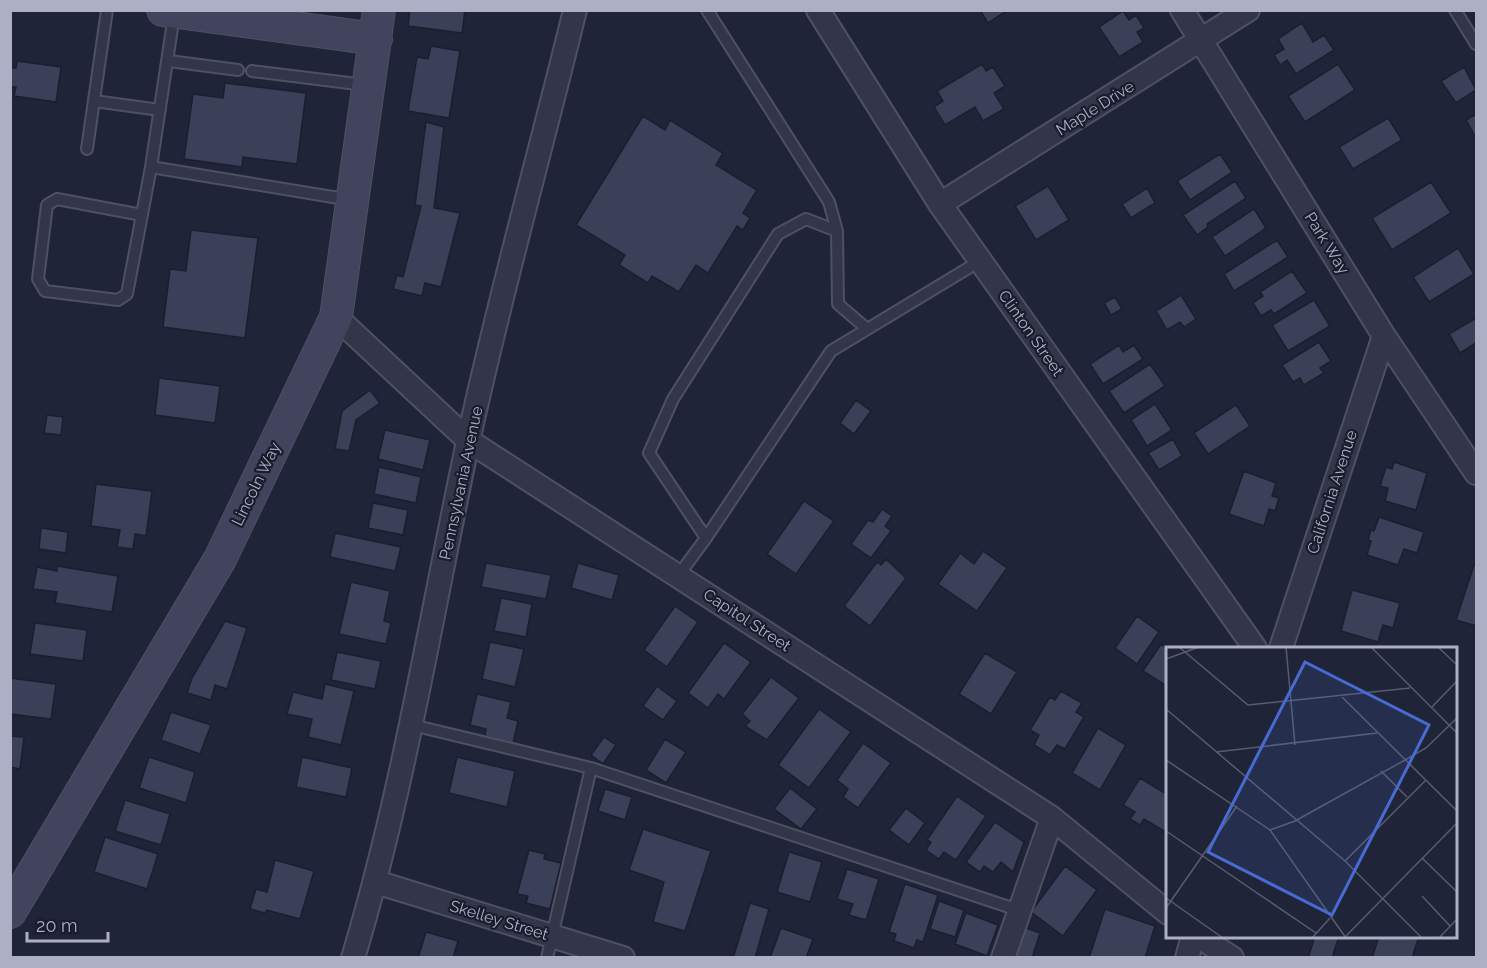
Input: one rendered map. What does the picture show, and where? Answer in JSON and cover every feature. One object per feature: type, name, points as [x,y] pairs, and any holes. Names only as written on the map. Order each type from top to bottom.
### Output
[{"type":"main road","points":[[169,11],[378,25]]},
{"type":"main road","name":"Lincoln Way","points":[[10,912],[220,559],[336,317],[378,25]]},
{"type":"street","name":"Pennsylvania Avenue","points":[[353,957],[376,882],[412,725],[469,441],[575,10]]},
{"type":"street","name":"Clinton Street","points":[[818,10],[940,204],[1254,647]]},
{"type":"street","name":"Park Way","points":[[1182,10],[1384,336],[1476,472]]},
{"type":"street","name":"Maple Drive","points":[[940,204],[1203,41],[1248,10]]},
{"type":"street","name":"Capitol Street","points":[[336,317],[469,441],[1052,818],[1166,911]]},
{"type":"street","name":"California Avenue","points":[[1281,647],[1384,336]]},
{"type":"street","points":[[1003,957],[1052,818]]},
{"type":"street","name":"Skelley Street","points":[[376,882],[550,947],[622,957]]},
{"type":"street","points":[[1187,957],[1195,938]]},
{"type":"street","points":[[1199,938],[1232,957]]},
{"type":"lane","points":[[87,149],[107,10]]},
{"type":"lane","points":[[707,10],[829,201],[837,231],[838,304],[866,328]]},
{"type":"lane","points":[[1455,10],[1476,44]]},
{"type":"lane","points":[[142,214],[57,199],[46,205],[38,279],[45,291],[118,300],[127,294],[151,167],[168,61],[169,11]]},
{"type":"lane","points":[[168,61],[238,70]]},
{"type":"lane","points":[[252,71],[369,86]]},
{"type":"lane","points":[[94,101],[160,110]]},
{"type":"lane","points":[[151,167],[352,201]]},
{"type":"lane","points":[[706,538],[649,453],[673,399],[778,234],[806,219],[837,231]]},
{"type":"lane","points":[[678,576],[831,351],[980,261]]},
{"type":"lane","points":[[412,725],[591,768],[1018,910]]},
{"type":"lane","points":[[550,947],[591,768]]},
{"type":"building","points":[[410,10],[465,10],[462,33],[408,26]]},
{"type":"building","points":[[980,10],[1008,10],[988,23]]},
{"type":"building","points":[[1123,11],[1129,20],[1136,15],[1144,28],[1137,32],[1143,42],[1119,57],[1099,27]]},
{"type":"building","points":[[1302,23],[1313,42],[1324,35],[1334,50],[1296,74],[1287,60],[1280,65],[1274,55],[1284,49],[1278,39]]},
{"type":"building","points":[[431,46],[460,51],[449,118],[408,111],[417,57],[428,59]]},
{"type":"building","points":[[17,61],[61,67],[56,102],[14,96],[16,87],[10,87],[10,68],[16,68]]},
{"type":"building","points":[[982,64],[986,71],[993,67],[1005,86],[994,93],[1004,109],[983,121],[975,107],[945,125],[934,107],[943,101],[937,91]]},
{"type":"building","points":[[1338,64],[1355,90],[1305,122],[1288,96]]},
{"type":"building","points":[[1464,67],[1476,90],[1456,103],[1441,81]]},
{"type":"building","points":[[225,83],[306,93],[297,164],[243,157],[242,167],[184,159],[193,94],[223,98]]},
{"type":"building","points":[[1476,114],[1476,138],[1466,120]]},
{"type":"building","points":[[643,116],[665,130],[670,120],[723,153],[716,165],[757,190],[743,213],[750,218],[743,230],[737,226],[708,273],[696,265],[679,292],[652,276],[648,283],[619,265],[625,255],[576,225]]},
{"type":"building","points":[[1388,118],[1402,140],[1353,169],[1339,147]]},
{"type":"building","points":[[426,122],[444,127],[434,208],[460,213],[441,287],[425,283],[422,296],[393,289],[397,275],[403,277],[421,206],[415,205]]},
{"type":"building","points":[[1220,154],[1232,172],[1190,200],[1177,181]]},
{"type":"building","points":[[1235,181],[1246,198],[1207,224],[1208,227],[1197,235],[1183,215]]},
{"type":"building","points":[[1431,182],[1451,213],[1392,250],[1372,218]]},
{"type":"building","points":[[1048,186],[1069,220],[1036,240],[1015,206]]},
{"type":"building","points":[[1147,188],[1155,203],[1131,218],[1122,204]]},
{"type":"building","points":[[1254,209],[1266,228],[1225,256],[1212,237]]},
{"type":"building","points":[[191,230],[258,238],[245,338],[163,327],[170,269],[186,271]]},
{"type":"building","points":[[1277,240],[1288,257],[1234,291],[1224,274]]},
{"type":"building","points":[[1458,248],[1474,274],[1429,302],[1413,277]]},
{"type":"building","points":[[1292,271],[1307,293],[1274,314],[1271,310],[1261,316],[1253,303],[1263,296],[1260,292]]},
{"type":"building","points":[[1181,295],[1196,319],[1184,327],[1180,322],[1167,330],[1156,311]]},
{"type":"building","points":[[1115,297],[1122,309],[1111,315],[1104,303]]},
{"type":"building","points":[[1314,300],[1330,326],[1288,351],[1272,325]]},
{"type":"building","points":[[1476,318],[1476,343],[1460,353],[1449,334]]},
{"type":"building","points":[[1319,342],[1331,361],[1320,368],[1324,373],[1304,385],[1300,378],[1293,382],[1282,365]]},
{"type":"building","points":[[1119,345],[1123,352],[1134,345],[1143,359],[1103,384],[1090,364]]},
{"type":"building","points":[[1150,364],[1165,386],[1124,413],[1109,391]]},
{"type":"building","points":[[159,378],[220,386],[215,423],[155,415]]},
{"type":"building","points":[[370,390],[380,403],[356,420],[349,451],[335,449],[342,411]]},
{"type":"building","points":[[856,400],[871,411],[854,434],[840,423]]},
{"type":"building","points":[[1155,404],[1172,430],[1147,446],[1131,420]]},
{"type":"building","points":[[1236,405],[1250,426],[1208,454],[1194,433]]},
{"type":"building","points":[[47,415],[63,417],[61,435],[44,433]]},
{"type":"building","points":[[385,430],[430,440],[423,470],[378,459]]},
{"type":"building","points":[[1173,439],[1182,456],[1159,470],[1148,453]]},
{"type":"building","points":[[1394,462],[1427,473],[1416,510],[1385,501],[1388,488],[1380,486],[1386,467],[1392,469]]},
{"type":"building","points":[[379,467],[421,477],[416,503],[374,494]]},
{"type":"building","points":[[1244,471],[1276,483],[1272,496],[1279,498],[1275,511],[1269,509],[1264,526],[1229,514]]},
{"type":"building","points":[[96,484],[152,491],[146,536],[135,534],[133,549],[117,547],[120,530],[91,526]]},
{"type":"building","points":[[804,501],[834,521],[796,574],[767,554]]},
{"type":"building","points":[[373,503],[408,510],[403,535],[368,528]]},
{"type":"building","points":[[882,509],[892,516],[885,526],[891,531],[871,558],[851,544],[868,520],[873,522]]},
{"type":"building","points":[[1379,517],[1424,532],[1417,553],[1404,549],[1398,565],[1367,555],[1371,530],[1374,531]]},
{"type":"building","points":[[41,528],[68,532],[66,553],[39,549]]},
{"type":"building","points":[[335,533],[401,547],[395,571],[330,557]]},
{"type":"building","points":[[983,551],[1007,568],[977,611],[938,584],[960,553],[974,564]]},
{"type":"building","points":[[886,559],[906,578],[870,626],[844,606],[877,562],[881,565]]},
{"type":"building","points":[[486,563],[551,575],[546,599],[481,587]]},
{"type":"building","points":[[578,563],[619,575],[612,600],[571,588]]},
{"type":"building","points":[[1474,565],[1476,566],[1476,626],[1456,620]]},
{"type":"building","points":[[57,566],[118,576],[112,612],[55,603],[57,592],[33,589],[37,567],[57,571]]},
{"type":"building","points":[[351,582],[390,591],[384,621],[391,623],[386,644],[339,634]]},
{"type":"building","points":[[1352,590],[1400,603],[1393,628],[1383,625],[1378,642],[1341,631]]},
{"type":"building","points":[[501,598],[532,604],[526,637],[494,631]]},
{"type":"building","points":[[675,606],[698,622],[667,667],[644,650]]},
{"type":"building","points":[[1137,616],[1159,632],[1137,664],[1115,648]]},
{"type":"building","points":[[225,621],[247,628],[227,689],[215,685],[211,700],[187,693],[192,678]]},
{"type":"building","points":[[35,623],[87,630],[83,661],[30,654]]},
{"type":"building","points":[[490,642],[524,649],[515,687],[482,679]]},
{"type":"building","points":[[724,643],[751,662],[724,699],[718,694],[708,708],[688,693]]},
{"type":"building","points":[[1161,644],[1166,647],[1166,686],[1143,671]]},
{"type":"building","points":[[337,652],[381,661],[375,689],[331,680]]},
{"type":"building","points":[[985,653],[1017,672],[991,714],[959,694]]},
{"type":"building","points":[[771,677],[799,698],[767,740],[745,726],[750,721],[742,714]]},
{"type":"building","points":[[10,678],[56,684],[51,719],[10,714]]},
{"type":"building","points":[[325,684],[354,691],[341,745],[308,737],[312,719],[287,714],[293,692],[322,699]]},
{"type":"building","points":[[657,686],[677,701],[663,720],[643,706]]},
{"type":"building","points":[[1061,691],[1082,703],[1076,712],[1084,717],[1065,749],[1057,745],[1050,755],[1034,745],[1039,735],[1030,730],[1050,697],[1055,700]]},
{"type":"building","points":[[477,694],[511,702],[507,718],[518,721],[513,743],[485,736],[486,729],[470,725]]},
{"type":"building","points":[[819,709],[851,732],[809,788],[778,765]]},
{"type":"building","points":[[171,712],[211,725],[200,754],[161,740]]},
{"type":"building","points":[[1098,728],[1126,745],[1100,790],[1072,773]]},
{"type":"building","points":[[10,736],[24,737],[20,769],[10,767]]},
{"type":"building","points":[[604,737],[616,745],[603,764],[591,755]]},
{"type":"building","points":[[665,739],[686,752],[666,783],[646,770]]},
{"type":"building","points":[[863,743],[891,763],[858,808],[843,797],[848,789],[837,780]]},
{"type":"building","points":[[149,757],[195,772],[186,803],[139,788]]},
{"type":"building","points":[[302,757],[352,768],[346,797],[296,787]]},
{"type":"building","points":[[457,757],[515,771],[507,807],[449,793]]},
{"type":"building","points":[[1140,778],[1166,794],[1166,828],[1164,831],[1144,819],[1140,825],[1130,819],[1135,812],[1123,805]]},
{"type":"building","points":[[790,788],[817,809],[801,829],[774,809]]},
{"type":"building","points":[[605,789],[632,797],[625,820],[598,811]]},
{"type":"building","points":[[957,796],[986,816],[956,860],[944,852],[939,859],[926,850],[931,842],[927,840]]},
{"type":"building","points":[[125,800],[170,814],[161,845],[115,831]]},
{"type":"building","points":[[906,808],[925,823],[909,845],[889,830]]},
{"type":"building","points":[[995,822],[1024,842],[1013,872],[1001,862],[993,872],[984,866],[980,872],[966,862]]},
{"type":"building","points":[[643,829],[711,851],[685,931],[653,922],[664,882],[629,870]]},
{"type":"building","points":[[105,837],[158,854],[147,889],[94,872]]},
{"type":"building","points":[[529,850],[545,854],[544,859],[561,863],[550,909],[526,903],[528,896],[517,894]]},
{"type":"building","points":[[789,852],[822,862],[810,902],[777,892]]},
{"type":"building","points":[[275,860],[314,871],[300,919],[267,910],[265,913],[250,909],[256,889],[267,892]]},
{"type":"building","points":[[1065,866],[1097,890],[1063,936],[1031,912]]},
{"type":"building","points":[[847,869],[879,879],[866,920],[849,915],[853,904],[837,899]]},
{"type":"building","points":[[905,884],[938,895],[923,942],[917,940],[914,948],[894,941],[896,934],[889,932]]},
{"type":"building","points":[[939,901],[964,910],[955,937],[930,929]]},
{"type":"building","points":[[750,903],[769,909],[755,958],[733,958]]},
{"type":"building","points":[[1105,909],[1155,926],[1145,958],[1089,958]]},
{"type":"building","points":[[966,913],[998,925],[987,956],[955,944]]},
{"type":"building","points":[[1018,925],[1040,933],[1032,958],[1013,958]]},
{"type":"building","points":[[781,928],[813,939],[806,958],[770,958]]},
{"type":"building","points":[[426,932],[458,941],[453,958],[418,958]]},
{"type":"building","points":[[1314,938],[1338,938],[1332,958],[1308,958]]},
{"type":"building","points":[[1378,938],[1418,938],[1412,958],[1372,958]]}]
